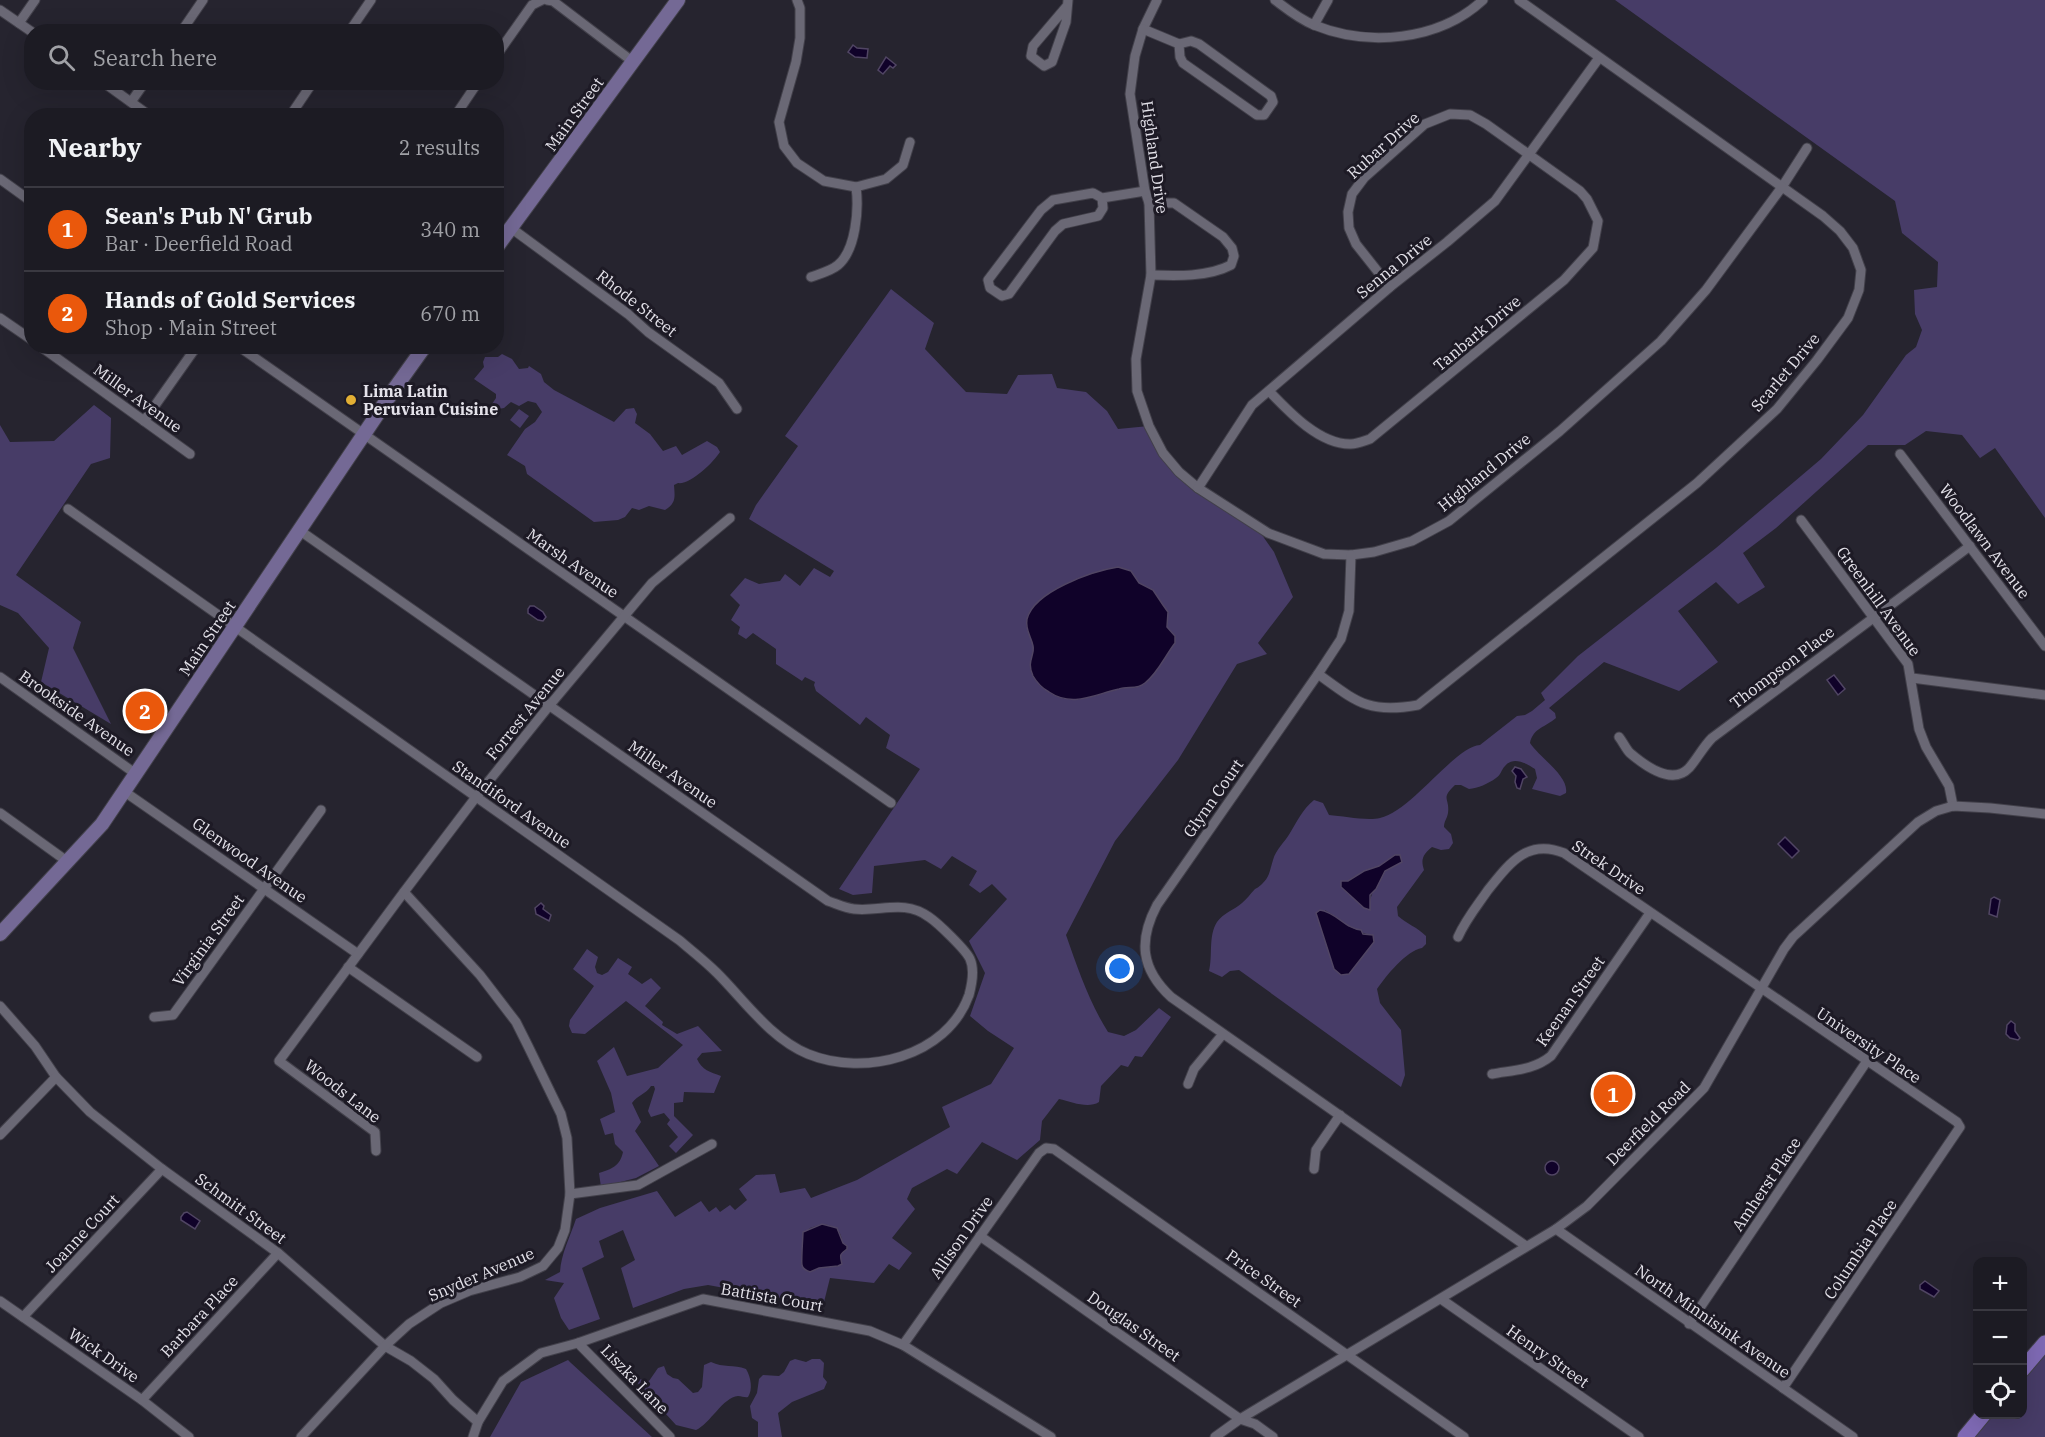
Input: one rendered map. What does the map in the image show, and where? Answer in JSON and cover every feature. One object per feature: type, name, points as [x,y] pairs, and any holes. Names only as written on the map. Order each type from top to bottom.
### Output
[{"type":"main road","name":"Main Street","points":[[504,237],[678,0]]},
{"type":"main road","name":"Main Street","points":[[0,934],[102,824],[419,354]]},
{"type":"main road","points":[[2026,1365],[2045,1343]]},
{"type":"main road","points":[[1965,1437],[1980,1419]]},
{"type":"street","points":[[19,23],[35,0]]},
{"type":"street","points":[[186,24],[203,0]]},
{"type":"street","points":[[354,24],[371,0]]},
{"type":"street","points":[[504,45],[532,5],[542,0]]},
{"type":"street","points":[[797,0],[800,8],[800,38],[796,62],[778,122],[784,146],[797,163],[824,181],[856,187],[886,179],[903,165],[910,142]]},
{"type":"street","name":"Highland Drive","points":[[1157,0],[1143,29],[1135,56],[1130,94],[1145,191],[1149,203],[1151,275],[1136,359],[1137,391],[1149,426],[1163,453],[1179,472],[1198,488],[1268,533],[1324,554],[1351,555],[1374,552],[1412,541],[1449,521],[1560,431],[1661,341],[1706,290],[1782,187],[1806,148]]},
{"type":"street","points":[[1275,0],[1299,18],[1314,25],[1358,37],[1399,37],[1422,32],[1445,24],[1483,0]]},
{"type":"street","points":[[1314,25],[1328,0]]},
{"type":"street","name":"Scarlet Drive","points":[[1318,674],[1358,702],[1380,709],[1400,709],[1418,705],[1697,483],[1777,409],[1818,360],[1848,318],[1859,290],[1862,270],[1853,248],[1840,231],[1520,0]]},
{"type":"street","points":[[550,1],[632,61]]},
{"type":"street","points":[[1067,3],[1066,22],[1052,62],[1044,66],[1031,56],[1033,46],[1067,3]]},
{"type":"street","points":[[0,9],[24,26]]},
{"type":"street","points":[[1143,29],[1179,44],[1191,41],[1199,44],[1271,96],[1273,102],[1264,115],[1257,115],[1184,63],[1180,57],[1179,44]]},
{"type":"street","name":"Senna Drive","points":[[1198,488],[1252,405],[1495,201],[1599,58]]},
{"type":"street","points":[[115,90],[139,108]]},
{"type":"street","points":[[131,102],[139,90]]},
{"type":"street","points":[[295,108],[308,90]]},
{"type":"street","points":[[460,108],[473,90]]},
{"type":"street","name":"Rubar Drive","points":[[1390,287],[1356,244],[1349,228],[1348,212],[1352,194],[1364,178],[1425,124],[1450,114],[1470,116],[1486,124],[1529,154]]},
{"type":"street","name":"Tanbark Drive","points":[[1269,391],[1290,413],[1312,430],[1335,442],[1352,444],[1370,439],[1564,280],[1593,248],[1599,221],[1587,199],[1580,192],[1529,154]]},
{"type":"street","points":[[0,179],[24,196]]},
{"type":"street","points":[[811,277],[837,266],[849,251],[859,205],[856,187]]},
{"type":"street","points":[[1102,198],[1103,208],[1098,216],[1063,224],[1055,231],[1009,294],[1002,296],[990,288],[988,280],[1041,210],[1053,201],[1093,193],[1102,198],[1145,191]]},
{"type":"street","points":[[1149,203],[1174,203],[1186,210],[1228,242],[1234,256],[1231,265],[1222,269],[1180,276],[1151,275]]},
{"type":"street","name":"Rhode Street","points":[[511,228],[719,383],[737,409]]},
{"type":"street","points":[[0,318],[24,334]]},
{"type":"street","name":"Miller Avenue","points":[[51,354],[190,454]]},
{"type":"street","points":[[144,421],[191,354]]},
{"type":"street","name":"Marsh Avenue","points":[[249,354],[891,803]]},
{"type":"street","name":"Woodlawn Avenue","points":[[1900,454],[2045,646]]},
{"type":"street","name":"Standiford Avenue","points":[[68,509],[680,940],[717,973],[777,1036],[791,1046],[808,1054],[845,1063],[876,1062],[915,1052],[944,1032]]},
{"type":"street","name":"Forrest Avenue","points":[[279,1061],[476,796],[549,706],[652,583],[730,518]]},
{"type":"street","name":"Greenhill Avenue","points":[[1801,520],[1908,664],[1919,729],[1926,747],[1948,786],[1953,806]]},
{"type":"street","name":"Miller Avenue","points":[[299,530],[828,901],[855,909],[909,907],[929,917],[970,959],[972,970],[973,982],[966,1004],[944,1032]]},
{"type":"street","name":"Thompson Place","points":[[1619,737],[1629,752],[1660,773],[1669,776],[1680,774],[1688,769],[1712,738],[1970,546]]},
{"type":"street","name":"Glynn Court","points":[[1351,555],[1349,611],[1341,639],[1157,905],[1145,930],[1144,943],[1148,966],[1161,988],[1171,998],[1526,1246]]},
{"type":"street","name":"Brookside Avenue","points":[[0,677],[136,774]]},
{"type":"street","points":[[1912,678],[2045,695]]},
{"type":"street","name":"Glenwood Avenue","points":[[124,792],[358,954]]},
{"type":"street","name":"Deerfield Road","points":[[1215,1437],[1240,1419],[1556,1229],[1587,1206],[1697,1096],[1784,949],[1803,927],[1918,822],[1936,811],[1953,806],[2045,814]]},
{"type":"street","name":"Virginia Street","points":[[154,1017],[173,1015],[321,810]]},
{"type":"street","points":[[0,813],[68,862]]},
{"type":"street","name":"Strek Drive","points":[[1458,937],[1466,919],[1509,864],[1521,854],[1537,849],[1549,849],[1564,853],[1761,988]]},
{"type":"street","name":"Snyder Avenue","points":[[301,1437],[385,1346],[409,1324],[441,1303],[469,1291],[520,1277],[543,1266],[558,1248],[565,1230],[570,1194],[569,1161],[567,1138],[561,1114],[516,1022],[480,975],[404,892]]},
{"type":"street","name":"Keenan Street","points":[[1492,1074],[1533,1067],[1551,1056],[1650,913]]},
{"type":"street","points":[[348,967],[477,1057]]},
{"type":"street","name":"University Place","points":[[1761,988],[1957,1122],[1960,1127]]},
{"type":"street","name":"Schmitt Street","points":[[0,1006],[35,1046],[56,1077],[90,1112],[162,1169],[278,1253],[385,1346],[411,1361],[434,1379],[478,1422]]},
{"type":"street","points":[[1188,1084],[1194,1069],[1223,1034]]},
{"type":"street","name":"Woods Lane","points":[[279,1061],[375,1132],[376,1151]]},
{"type":"street","name":"Amherst Place","points":[[1689,1323],[1867,1061]]},
{"type":"street","points":[[0,1135],[56,1077]]},
{"type":"street","points":[[1314,1169],[1316,1150],[1340,1115]]},
{"type":"street","name":"Columbia Place","points":[[1783,1388],[1960,1127]]},
{"type":"street","points":[[570,1194],[638,1185],[712,1144]]},
{"type":"street","name":"Allison Drive","points":[[903,1345],[1039,1153],[1046,1149]]},
{"type":"street","name":"Price Street","points":[[1046,1149],[1054,1149],[1464,1437]]},
{"type":"street","name":"Joanne Court","points":[[23,1317],[162,1169]]},
{"type":"street","name":"North Minnisink Avenue","points":[[1556,1229],[1853,1437]]},
{"type":"street","name":"Douglas Street","points":[[980,1236],[1240,1419],[1255,1425],[1273,1437]]},
{"type":"street","name":"Barbara Place","points":[[142,1400],[278,1253]]},
{"type":"street","name":"Battista Court","points":[[473,1437],[478,1422],[503,1382],[541,1353],[578,1343],[703,1299],[870,1331],[903,1345],[1051,1437]]},
{"type":"street","name":"Henry Street","points":[[1441,1299],[1639,1437]]},
{"type":"street","name":"Wick Drive","points":[[0,1301],[142,1400],[189,1437]]},
{"type":"street","name":"Liszka Lane","points":[[578,1343],[670,1437]]},
{"type":"shaded area","points":[[1615,0],[2045,0],[2045,518],[1995,448],[1980,458],[1962,435],[1926,431],[1905,445],[1868,445],[1776,528],[1743,553],[1765,587],[1738,604],[1716,582],[1678,611],[1718,662],[1679,691],[1604,662],[1549,708],[1555,713],[1556,718],[1537,731],[1530,743],[1559,774],[1566,787],[1566,793],[1560,796],[1532,789],[1537,778],[1535,769],[1516,761],[1508,763],[1498,777],[1476,788],[1469,789],[1455,785],[1447,796],[1448,813],[1444,823],[1444,827],[1451,834],[1453,843],[1449,849],[1441,850],[1432,847],[1427,852],[1423,857],[1424,870],[1397,907],[1398,916],[1426,936],[1426,944],[1403,959],[1377,989],[1380,1003],[1401,1030],[1405,1075],[1401,1087],[1239,970],[1230,971],[1222,977],[1209,971],[1213,933],[1217,922],[1265,881],[1276,852],[1303,811],[1314,800],[1323,803],[1329,815],[1369,819],[1380,818],[1392,813],[1405,804],[1458,756],[1480,745],[1517,716],[1532,711],[1545,700],[1541,693],[1578,656],[1716,548],[1821,459],[1863,415],[1906,355],[1916,347],[1922,330],[1915,314],[1914,290],[1937,287],[1938,262],[1902,233],[1895,201]],"holes":[[[1395,855],[1396,864],[1385,872],[1373,893],[1370,904],[1364,908],[1341,887],[1354,877],[1381,865]],[[1325,910],[1354,930],[1373,936],[1373,942],[1349,974]]]},
{"type":"shaded area","points":[[853,45],[857,48],[868,49],[867,58],[855,57],[848,52]]},
{"type":"shaded area","points":[[886,57],[896,65],[893,68],[890,66],[883,74],[878,70]]},
{"type":"shaded area","points":[[891,289],[934,323],[925,349],[966,392],[1007,394],[1018,375],[1052,374],[1057,388],[1086,392],[1107,411],[1118,429],[1149,426],[1179,472],[1255,525],[1274,552],[1293,597],[1258,643],[1267,654],[1237,664],[1178,760],[1115,841],[1066,935],[1090,997],[1108,1032],[1124,1036],[1136,1030],[1159,1008],[1171,1017],[1142,1057],[1135,1056],[1128,1067],[1121,1065],[1101,1086],[1099,1102],[1085,1105],[1059,1099],[1042,1121],[1040,1140],[1017,1160],[982,1142],[957,1174],[947,1169],[912,1188],[907,1199],[915,1209],[892,1238],[912,1253],[899,1270],[889,1264],[874,1283],[830,1278],[823,1306],[708,1285],[684,1289],[633,1308],[621,1268],[635,1260],[623,1230],[599,1241],[604,1257],[582,1268],[600,1319],[569,1330],[561,1318],[554,1298],[564,1283],[545,1280],[560,1272],[564,1252],[576,1219],[600,1208],[657,1191],[675,1217],[701,1201],[709,1212],[716,1207],[720,1212],[730,1205],[735,1210],[747,1200],[739,1189],[756,1175],[775,1174],[780,1193],[805,1188],[811,1198],[857,1180],[950,1127],[942,1107],[991,1084],[1014,1048],[970,1016],[985,973],[969,941],[1007,899],[992,884],[980,893],[969,885],[977,871],[952,856],[941,869],[925,860],[874,866],[872,893],[853,895],[839,889],[920,769],[886,748],[890,735],[866,717],[860,725],[816,691],[815,682],[805,677],[802,681],[776,664],[776,649],[753,633],[746,639],[738,634],[740,627],[731,620],[740,605],[730,595],[745,578],[759,584],[780,581],[785,574],[800,586],[814,568],[830,577],[834,571],[749,519],[756,505],[798,446],[785,436]],"holes":[[[822,1224],[829,1225],[841,1234],[842,1245],[839,1257],[841,1260],[838,1266],[819,1268],[810,1272],[803,1265],[802,1239],[810,1228]]]},
{"type":"shaded area","points":[[502,354],[512,359],[519,369],[529,366],[541,374],[544,382],[554,390],[614,422],[626,409],[634,408],[637,414],[635,423],[650,434],[663,451],[676,446],[682,455],[707,441],[717,447],[720,452],[695,477],[674,485],[674,500],[665,510],[649,506],[639,510],[632,508],[625,517],[618,520],[594,522],[527,474],[525,466],[507,455],[525,429],[535,422],[542,412],[536,403],[528,401],[519,406],[511,402],[504,408],[498,409],[492,404],[496,394],[474,379],[484,367],[485,357],[498,357]]},
{"type":"shaded area","points":[[94,405],[111,418],[110,458],[91,464],[16,575],[81,622],[73,648],[111,724],[41,682],[49,648],[18,613],[0,605],[0,425],[10,442],[54,441]]},
{"type":"shaded area","points":[[519,409],[529,416],[520,428],[510,420]]},
{"type":"shaded area","points":[[1118,567],[1131,571],[1139,583],[1153,590],[1168,612],[1167,627],[1175,636],[1175,643],[1154,674],[1142,685],[1084,698],[1058,697],[1042,687],[1031,671],[1033,646],[1027,630],[1027,619],[1032,609],[1052,591],[1080,578]]},
{"type":"shaded area","points":[[530,606],[543,612],[546,617],[543,621],[528,613]]},
{"type":"shaded area","points":[[1834,675],[1845,689],[1838,695],[1827,680]]},
{"type":"shaded area","points":[[1515,767],[1521,769],[1527,777],[1523,779],[1520,789],[1517,788],[1516,776],[1512,771]]},
{"type":"shaded area","points":[[1785,837],[1799,851],[1792,858],[1778,844]]},
{"type":"shaded area","points":[[1395,855],[1400,855],[1402,862],[1385,871],[1376,889],[1370,895],[1370,910],[1364,908],[1341,887],[1341,881],[1348,881],[1364,871],[1379,866]]},
{"type":"shaded area","points":[[1994,897],[2000,900],[1997,917],[1989,914],[1991,899]]},
{"type":"shaded area","points":[[541,903],[544,906],[543,909],[551,915],[549,921],[536,914],[535,908]]},
{"type":"shaded area","points":[[1320,910],[1361,930],[1363,934],[1373,935],[1374,942],[1349,974],[1341,975],[1334,969],[1316,913]]},
{"type":"shaded area","points":[[587,949],[598,957],[595,967],[597,973],[602,975],[608,972],[618,958],[632,967],[628,974],[642,984],[651,978],[661,988],[645,1006],[663,1022],[662,1025],[677,1034],[698,1026],[722,1051],[702,1053],[697,1059],[704,1068],[721,1076],[714,1093],[684,1092],[683,1102],[674,1103],[674,1116],[693,1135],[676,1153],[669,1146],[678,1137],[667,1124],[670,1120],[664,1113],[651,1117],[648,1111],[655,1089],[651,1086],[632,1103],[641,1122],[635,1131],[659,1166],[636,1178],[601,1187],[599,1173],[615,1166],[620,1161],[623,1152],[615,1144],[613,1133],[605,1135],[600,1119],[615,1112],[611,1093],[597,1061],[614,1047],[627,1076],[658,1068],[683,1045],[626,1001],[585,1034],[572,1033],[569,1026],[570,1020],[594,986],[573,969]]},
{"type":"shaded area","points":[[2011,1021],[2015,1024],[2015,1031],[2020,1038],[2018,1040],[2006,1034],[2007,1025]]},
{"type":"shaded area","points":[[1552,1161],[1557,1163],[1559,1168],[1557,1173],[1552,1175],[1547,1173],[1545,1168],[1547,1163]]},
{"type":"shaded area","points":[[187,1212],[200,1221],[195,1229],[181,1220]]},
{"type":"shaded area","points":[[822,1224],[837,1228],[847,1249],[841,1255],[842,1264],[810,1272],[802,1265],[803,1232]]},
{"type":"shaded area","points":[[1925,1281],[1939,1291],[1934,1297],[1920,1289],[1920,1285]]},
{"type":"shaded area","points":[[2045,1343],[2045,1437],[1965,1437],[1981,1419],[2027,1419],[2027,1365]]},
{"type":"shaded area","points":[[795,1359],[806,1362],[820,1359],[824,1363],[823,1377],[827,1382],[824,1389],[792,1402],[778,1413],[782,1437],[758,1437],[758,1422],[752,1418],[750,1406],[757,1393],[759,1379],[763,1375],[779,1376],[790,1361]]},
{"type":"shaded area","points":[[568,1360],[652,1437],[490,1437],[521,1382]]},
{"type":"shaded area","points":[[711,1362],[746,1369],[751,1387],[748,1397],[738,1396],[727,1401],[696,1430],[676,1425],[633,1378],[649,1381],[658,1368],[664,1366],[667,1374],[678,1379],[693,1393],[698,1392],[702,1387],[704,1365]]},
{"type":"place","name":"Lima Latin Peruvian Cuisine","points":[[351,400]]},
{"type":"place","name":"Hands of Gold Services","points":[[145,711]]},
{"type":"place","name":"Sean's Pub N' Grub","points":[[1613,1094]]}]
